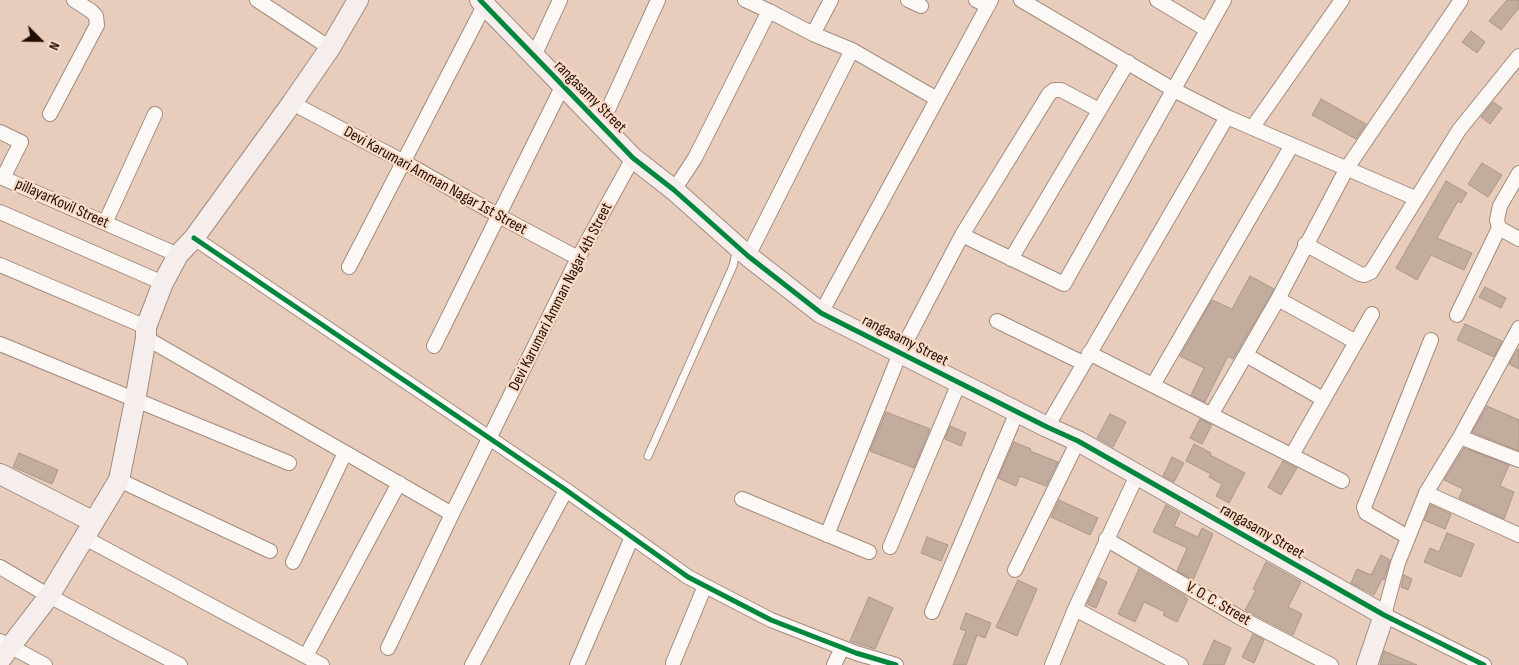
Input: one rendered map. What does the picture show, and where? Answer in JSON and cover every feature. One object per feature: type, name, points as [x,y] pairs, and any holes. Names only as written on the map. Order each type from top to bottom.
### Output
[{"type":"street","points":[[50,114],[71,71],[97,25],[96,16],[74,0]]},
{"type":"street","points":[[257,0],[330,48]]},
{"type":"street","points":[[44,665],[3,649],[49,596],[119,480],[146,333],[163,283],[178,255],[194,238],[330,48],[358,0]]},
{"type":"street","points":[[534,56],[560,0]]},
{"type":"street","points":[[601,125],[658,0]]},
{"type":"street","points":[[745,0],[769,10],[813,34],[852,50],[937,99]]},
{"type":"street","points":[[813,34],[830,0]]},
{"type":"street","points":[[908,0],[921,6]]},
{"type":"street","points":[[1021,0],[1174,90],[1227,117],[1415,198]]},
{"type":"street","points":[[1157,0],[1207,30]]},
{"type":"street","points":[[962,235],[1064,284],[1224,0]]},
{"type":"street","points":[[1252,128],[1342,0]]},
{"type":"street","points":[[1211,415],[1278,299],[1346,168],[1461,0]]},
{"type":"street","points":[[821,313],[937,99],[985,2]]},
{"type":"street","points":[[349,266],[404,162],[482,3]]},
{"type":"street","name":"rangasamy Street","points":[[482,3],[633,158],[674,190],[745,253],[821,313],[1078,441],[1384,616]]},
{"type":"street","points":[[674,190],[695,158],[769,10]]},
{"type":"street","points":[[745,253],[852,50]]},
{"type":"street","points":[[1305,244],[1360,274],[1367,274],[1373,269],[1415,198],[1459,130],[1519,56]]},
{"type":"street","points":[[1011,259],[1128,62]]},
{"type":"street","points":[[434,346],[562,86]]},
{"type":"street","points":[[827,535],[900,353],[962,235],[1049,94],[1054,90],[1061,90],[1099,110]]},
{"type":"street","name":"Devi Karumari Amman Nagar 1st Street","points":[[292,103],[578,258]]},
{"type":"street","points":[[105,223],[155,114]]},
{"type":"street","points":[[1047,427],[1227,117]]},
{"type":"street","name":"pillayarKovil Street","points":[[0,132],[21,142],[3,178],[178,255]]},
{"type":"street","points":[[1154,385],[1292,145]]},
{"type":"street","name":"Devi Karumari Amman Nagar 4th Street","points":[[388,648],[578,258],[633,158]]},
{"type":"street","points":[[1457,315],[1499,228],[1497,220],[1500,206],[1519,173]]},
{"type":"street","points":[[0,212],[163,283]]},
{"type":"street","points":[[1499,228],[1519,239]]},
{"type":"street","points":[[194,238],[566,490],[688,577],[771,620],[842,648],[896,665]]},
{"type":"street","points":[[0,265],[146,333],[452,514]]},
{"type":"street","points":[[1278,299],[1356,342]]},
{"type":"street","points":[[1292,456],[1372,314]]},
{"type":"street","points":[[997,321],[1154,385],[1342,481]]},
{"type":"street","points":[[1367,665],[1384,616],[1398,563],[1426,493],[1460,437],[1519,328]]},
{"type":"street","points":[[1408,537],[1366,513],[1364,507],[1431,340]]},
{"type":"street","points":[[0,344],[289,463]]},
{"type":"street","points":[[1246,355],[1323,399]]},
{"type":"street","points":[[890,546],[959,383]]},
{"type":"street","points":[[932,612],[1017,412]]},
{"type":"street","points":[[1460,437],[1519,460]]},
{"type":"street","points":[[1015,570],[1078,441]]},
{"type":"street","points":[[293,562],[345,452]]},
{"type":"street","points":[[0,474],[90,530],[322,665]]},
{"type":"street","points":[[1052,665],[1106,539],[1137,475]]},
{"type":"street","points":[[119,480],[270,551]]},
{"type":"street","points":[[306,656],[399,483]]},
{"type":"street","points":[[472,665],[566,490]]},
{"type":"street","points":[[1426,493],[1519,535]]},
{"type":"street","points":[[742,499],[869,552]]},
{"type":"street","points":[[577,665],[632,537]]},
{"type":"street","name":"V. O. C. Street","points":[[1106,539],[1239,617],[1331,665]]},
{"type":"street","points":[[0,567],[49,596],[180,665]]},
{"type":"street","points":[[673,663],[705,586]]},
{"type":"street","points":[[1075,609],[1181,665]]},
{"type":"street","points":[[1384,616],[1484,665]]},
{"type":"street","points":[[834,665],[842,648]]},
{"type":"lane","points":[[648,456],[733,266],[735,257],[745,253]]},
{"type":"building","points":[[1507,0],[1519,0],[1519,8],[1501,30],[1489,21]]},
{"type":"building","points":[[1471,31],[1485,42],[1477,53],[1462,42]]},
{"type":"building","points":[[1321,99],[1366,124],[1356,139],[1312,115]]},
{"type":"building","points":[[1493,102],[1502,108],[1490,124],[1481,117]]},
{"type":"building","points":[[1482,163],[1502,175],[1488,197],[1468,184]]},
{"type":"building","points":[[1446,181],[1467,193],[1461,203],[1458,201],[1437,238],[1472,253],[1464,270],[1431,255],[1417,280],[1396,268]]},
{"type":"building","points":[[1250,276],[1274,289],[1233,359],[1228,356],[1205,402],[1191,395],[1204,368],[1180,356],[1212,300],[1232,309]]},
{"type":"building","points":[[1485,287],[1506,298],[1501,308],[1479,297]]},
{"type":"building","points":[[1465,324],[1502,341],[1494,357],[1457,340]]},
{"type":"building","points":[[1519,350],[1519,369],[1509,364]]},
{"type":"building","points":[[1487,406],[1519,420],[1519,451],[1472,432]]},
{"type":"building","points":[[886,412],[930,429],[914,468],[870,451]]},
{"type":"building","points":[[1110,414],[1126,422],[1113,447],[1097,438]]},
{"type":"building","points":[[1200,419],[1212,425],[1202,444],[1190,438]]},
{"type":"building","points":[[950,426],[966,433],[961,446],[945,439]]},
{"type":"building","points":[[1014,442],[1031,449],[1030,451],[1058,462],[1046,486],[1020,476],[1016,486],[998,478]]},
{"type":"building","points":[[1194,444],[1211,453],[1210,455],[1245,473],[1229,503],[1216,496],[1222,484],[1209,477],[1211,474],[1186,461]]},
{"type":"building","points":[[1464,448],[1509,465],[1500,486],[1514,492],[1504,519],[1459,498],[1463,489],[1444,480]]},
{"type":"building","points":[[19,453],[58,470],[52,484],[13,467]]},
{"type":"building","points":[[1172,457],[1184,463],[1174,482],[1163,476]]},
{"type":"building","points":[[1283,461],[1297,468],[1281,495],[1268,487]]},
{"type":"building","points":[[1059,500],[1098,518],[1090,535],[1051,517]]},
{"type":"building","points":[[1166,505],[1180,513],[1174,526],[1198,537],[1202,528],[1213,534],[1193,580],[1177,571],[1187,548],[1153,532]]},
{"type":"building","points":[[1431,505],[1451,514],[1445,529],[1424,520]]},
{"type":"building","points":[[1447,533],[1474,544],[1461,577],[1424,562],[1430,548],[1439,552]]},
{"type":"building","points":[[927,537],[948,545],[941,561],[921,553]]},
{"type":"building","points":[[1381,555],[1390,560],[1384,580],[1382,579],[1374,595],[1351,583],[1357,569],[1371,575]]},
{"type":"building","points":[[1266,562],[1301,582],[1288,607],[1302,614],[1293,635],[1245,610],[1256,590],[1253,589]]},
{"type":"building","points":[[1139,569],[1188,599],[1177,622],[1163,615],[1165,612],[1144,602],[1135,622],[1118,614]]},
{"type":"building","points":[[1404,575],[1412,579],[1408,590],[1401,587]]},
{"type":"building","points":[[1099,578],[1107,582],[1096,608],[1087,604]]},
{"type":"building","points":[[1018,580],[1037,589],[1017,636],[996,627]]},
{"type":"building","points":[[869,597],[893,608],[875,649],[850,641]]},
{"type":"building","points":[[966,613],[991,623],[985,638],[977,635],[966,665],[953,665],[966,631],[960,629]]},
{"type":"building","points":[[1253,634],[1264,640],[1254,663],[1242,657]]},
{"type":"building","points":[[1214,640],[1231,648],[1224,665],[1203,665]]},
{"type":"building","points":[[1384,651],[1417,665],[1380,665]]},
{"type":"cycle path","points":[[480,0],[633,158],[674,190],[748,256],[821,313],[1078,441],[1384,615],[1484,665]]},
{"type":"cycle path","points":[[194,238],[566,490],[688,577],[771,620],[856,653],[896,665]]}]
